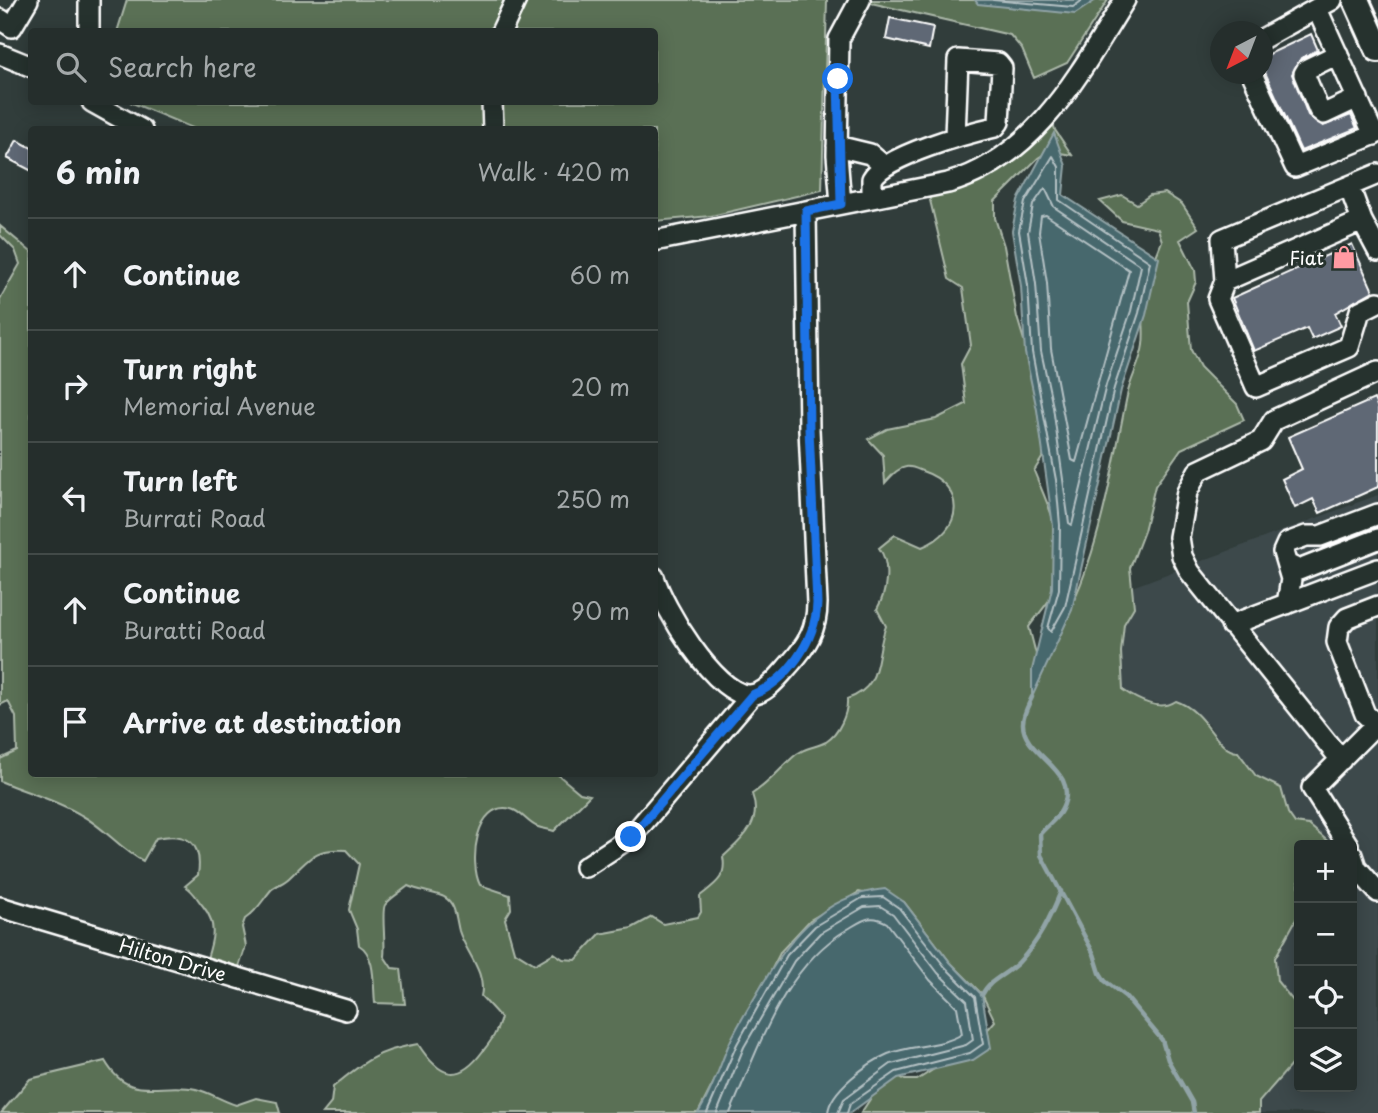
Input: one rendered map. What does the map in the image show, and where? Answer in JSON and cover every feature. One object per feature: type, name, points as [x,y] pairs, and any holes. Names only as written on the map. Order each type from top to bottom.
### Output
[{"type":"main road","points":[[1356,0],[1378,49]]},
{"type":"street","points":[[0,19],[12,27],[29,0]]},
{"type":"street","points":[[89,0],[89,28]]},
{"type":"street","points":[[503,28],[516,0]]},
{"type":"street","points":[[841,204],[837,146],[839,39],[860,0]]},
{"type":"street","points":[[658,240],[962,179],[1008,155],[1050,114],[1125,0]]},
{"type":"street","points":[[1257,84],[1295,167],[1376,134],[1338,54],[1325,4],[1273,33]]},
{"type":"street","points":[[0,54],[28,65]]},
{"type":"street","points":[[1338,54],[1307,69],[1304,74],[1319,110],[1324,114],[1358,99]]},
{"type":"street","points":[[97,105],[135,126]]},
{"type":"street","points":[[492,105],[493,126]]},
{"type":"street","points":[[872,197],[872,179],[884,166],[955,136]]},
{"type":"street","points":[[837,146],[870,154],[884,166]]},
{"type":"street","points":[[1378,174],[1222,239],[1225,281],[1218,299],[1256,387],[1349,346],[1360,311],[1378,302]]},
{"type":"street","points":[[1349,186],[1362,221],[1378,251]]},
{"type":"street","points":[[585,867],[631,837],[752,695],[774,682],[804,649],[817,619],[809,429],[806,211]]},
{"type":"street","points":[[1225,281],[1362,221]]},
{"type":"street","points":[[1340,760],[1190,572],[1182,556],[1179,537],[1187,492],[1198,471],[1261,442],[1274,420],[1378,372]]},
{"type":"street","points":[[1287,604],[1291,592],[1289,565],[1283,551],[1287,543],[1306,536],[1320,536],[1378,514]]},
{"type":"street","points":[[1289,565],[1299,570],[1378,539]]},
{"type":"street","points":[[1231,625],[1378,569]]},
{"type":"street","points":[[658,590],[686,640],[724,682],[740,693],[752,695]]},
{"type":"street","points":[[1345,840],[1312,788],[1377,725],[1365,714],[1337,642],[1339,627],[1347,618],[1378,606]]},
{"type":"street","points":[[1357,868],[1378,892]]},
{"type":"street","name":"Hilton Drive","points":[[0,906],[346,1010]]},
{"type":"shaded area","points":[[1378,495],[1378,1113],[1259,1113],[1259,1102],[1292,1064],[1294,1092],[1357,1092],[1357,840],[1326,840],[1309,825],[1295,823],[1288,813],[1281,788],[1256,776],[1220,744],[1209,724],[1171,705],[1136,700],[1123,691],[1121,652],[1124,624],[1134,606],[1132,587]]},
{"type":"shaded area","points":[[1294,923],[1294,1002],[1277,981],[1275,958]]},
{"type":"green space","points":[[127,0],[827,0],[822,190],[711,216],[658,221],[658,126],[188,126],[137,105],[658,105],[658,28],[118,28]]},
{"type":"green space","points":[[858,0],[1108,0],[1067,63],[1034,78],[1022,49],[1010,35]]},
{"type":"green space","points":[[1050,112],[1055,130],[1072,155],[1049,151],[1038,158],[995,201],[995,218],[1004,246],[1017,317],[1046,414],[1047,450],[1034,471],[1056,528],[1062,558],[1057,587],[1029,627],[1038,662],[1074,601],[1097,535],[1128,390],[1142,351],[1144,294],[1162,241],[1158,229],[1122,221],[1100,201],[1122,195],[1137,204],[1150,195],[1165,193],[1182,204],[1198,228],[1180,240],[1195,270],[1196,282],[1187,302],[1191,350],[1200,367],[1237,404],[1244,420],[1181,449],[1155,486],[1144,531],[1130,568],[1134,607],[1124,624],[1121,652],[1123,690],[1156,705],[1176,701],[1187,706],[1223,745],[1238,752],[1256,776],[1281,788],[1288,813],[1295,823],[1309,825],[1326,840],[1294,840],[1294,923],[1275,958],[1277,981],[1294,1002],[1294,1064],[1259,1102],[1259,1113],[861,1113],[889,1070],[905,1080],[917,1080],[978,1041],[995,1021],[982,994],[950,962],[904,902],[859,892],[810,920],[781,951],[698,1113],[323,1113],[331,1103],[333,1087],[363,1064],[392,1050],[418,1044],[441,1070],[449,1073],[465,1069],[474,1062],[494,1036],[501,1018],[481,996],[481,979],[462,939],[453,907],[441,896],[408,886],[385,905],[383,913],[384,956],[392,968],[401,969],[405,1004],[375,1003],[371,963],[359,945],[357,929],[349,910],[359,864],[346,850],[326,851],[313,856],[287,880],[271,890],[245,919],[242,927],[246,946],[236,976],[204,968],[213,929],[208,914],[185,886],[198,875],[198,854],[190,842],[176,837],[156,838],[143,861],[71,809],[0,781],[0,759],[17,751],[16,717],[8,701],[0,705],[0,299],[20,264],[15,250],[0,235],[0,226],[28,249],[28,777],[561,777],[580,793],[590,795],[554,831],[534,825],[515,810],[499,809],[489,814],[482,823],[475,849],[480,885],[510,895],[511,909],[505,919],[514,951],[535,964],[554,953],[563,959],[576,960],[600,934],[632,928],[652,917],[663,924],[698,917],[701,912],[700,896],[719,880],[723,870],[723,857],[749,830],[753,822],[755,804],[752,794],[796,754],[831,738],[842,723],[847,699],[859,693],[872,678],[886,626],[877,609],[886,578],[885,562],[879,548],[895,535],[922,547],[936,540],[946,530],[955,509],[953,497],[947,487],[937,478],[918,469],[900,469],[885,483],[883,455],[868,439],[887,429],[936,419],[966,404],[961,364],[971,345],[963,288],[949,279],[929,196],[956,181]]},
{"type":"green space","points":[[105,1061],[115,1074],[135,1087],[196,1089],[236,1105],[256,1098],[277,1102],[280,1113],[1,1113],[30,1079]]},
{"type":"water","points":[[975,0],[1096,0],[1075,14],[978,4]]},
{"type":"water","points":[[1054,133],[1066,166],[1063,195],[1159,258],[1146,315],[1121,390],[1072,610],[1032,697],[1032,670],[1052,588],[1053,526],[1037,410],[1025,353],[1021,286],[1012,231],[1018,200]]},
{"type":"water","points":[[885,889],[904,902],[950,962],[982,995],[991,1048],[973,1060],[898,1078],[850,1113],[698,1113],[738,1026],[766,977],[792,941],[806,925],[841,901],[862,893]]},
{"type":"building","points":[[890,18],[933,27],[929,49],[886,39]]},
{"type":"building","points":[[1311,34],[1318,50],[1301,58],[1292,74],[1308,115],[1323,126],[1351,115],[1357,128],[1301,151],[1270,84],[1273,84],[1273,52]]},
{"type":"building","points":[[17,140],[28,146],[28,169],[7,158]]},
{"type":"building","points":[[1352,244],[1373,291],[1335,313],[1341,326],[1312,339],[1307,328],[1254,351],[1232,298]]},
{"type":"building","points":[[1374,399],[1378,408],[1378,487],[1320,513],[1313,499],[1295,508],[1282,479],[1302,469],[1288,437]]},
{"type":"waterway","points":[[1032,697],[1023,720],[1025,735],[1058,773],[1064,783],[1066,795],[1062,809],[1040,834],[1041,855],[1094,954],[1105,981],[1126,997],[1162,1040],[1168,1060],[1192,1102],[1194,1113]]},
{"type":"waterway","points":[[982,995],[989,985],[1015,966],[1026,954],[1048,920],[1061,891]]},
{"type":"place","name":"Fiat","points":[[1344,257]]},
{"type":"route","points":[[631,837],[752,695],[765,690],[804,649],[815,627],[817,603],[809,429],[806,211],[841,204],[837,155],[838,79]]}]
